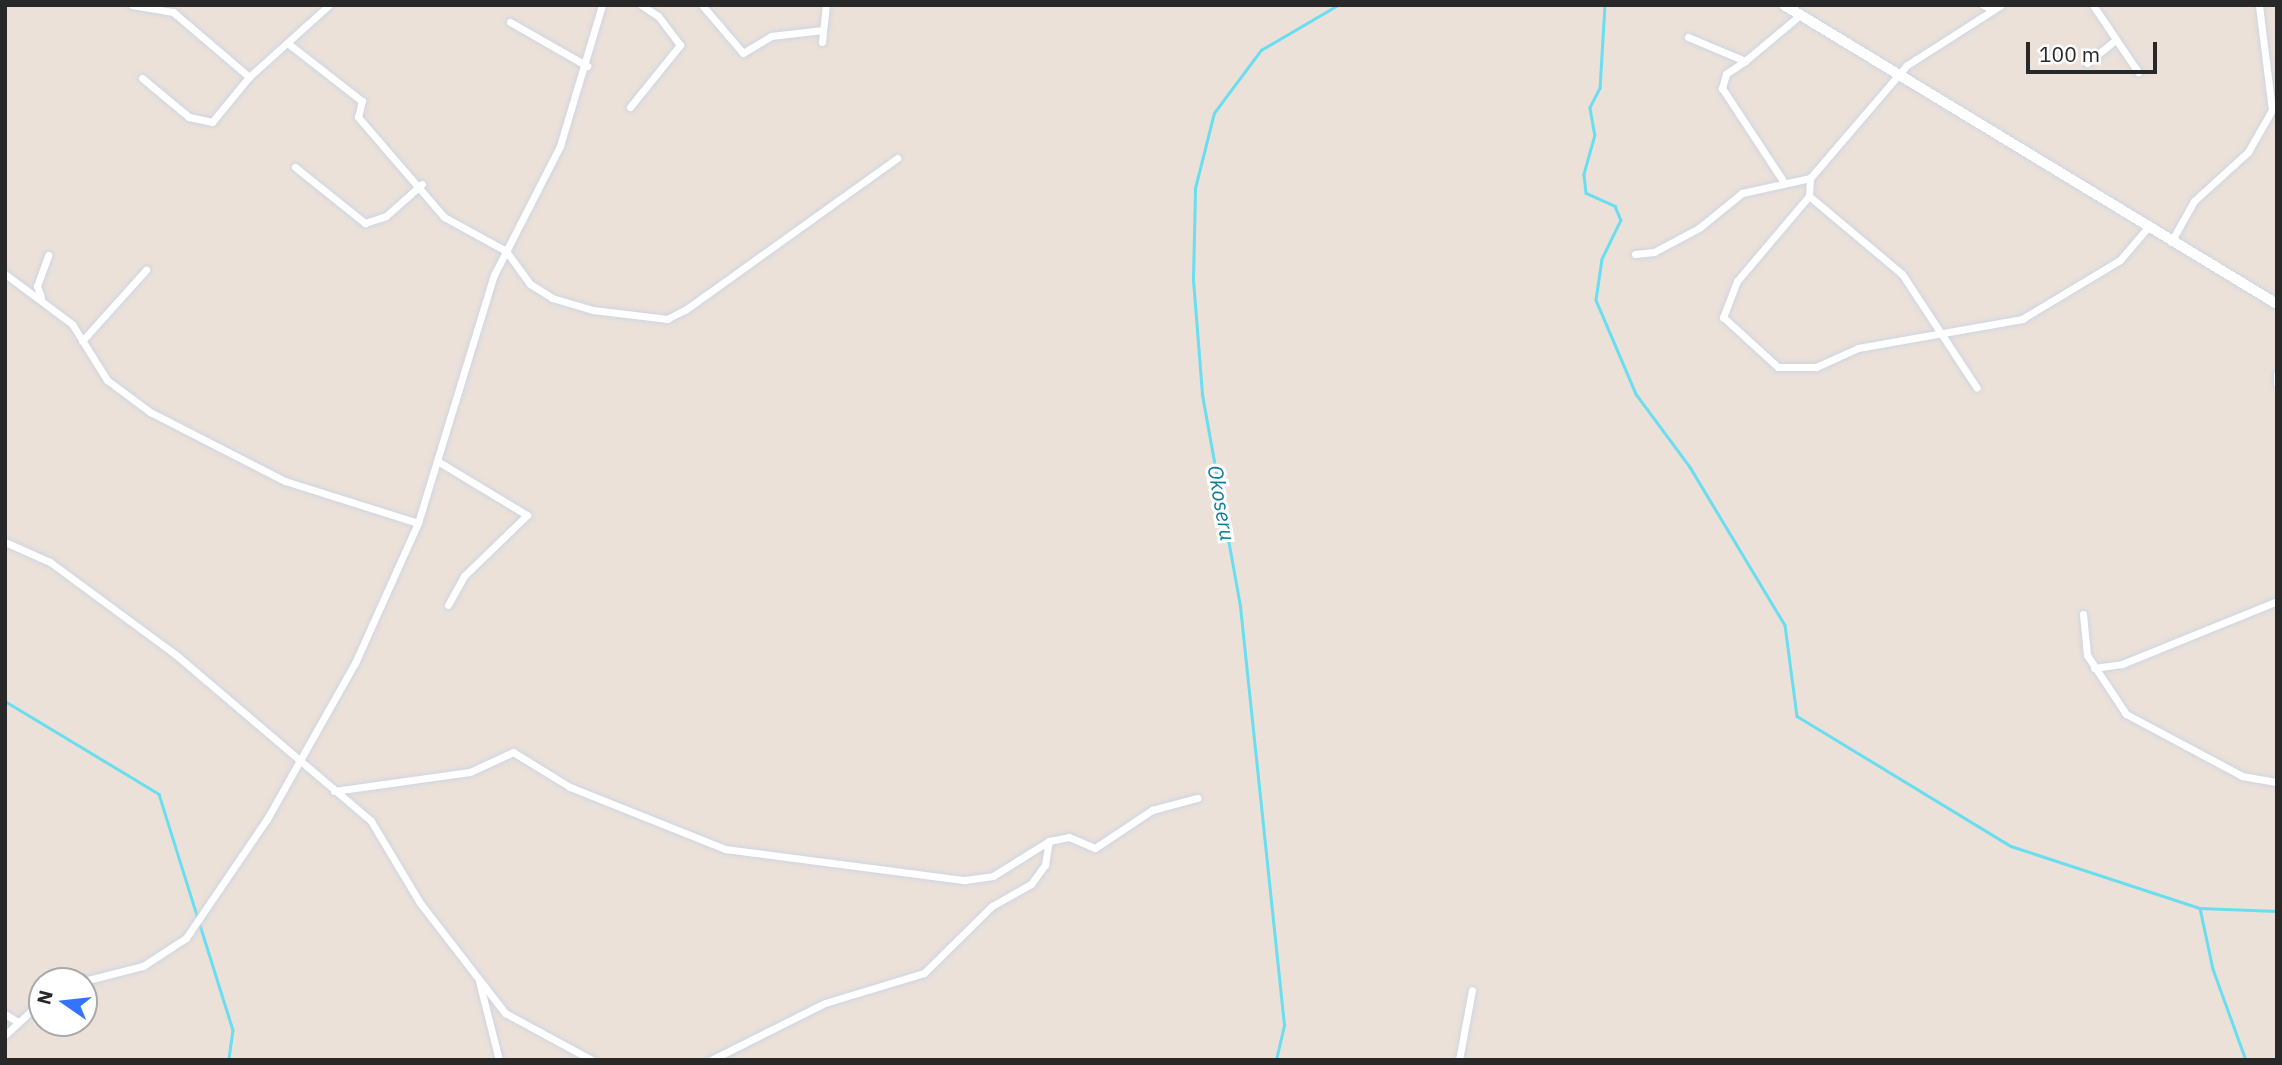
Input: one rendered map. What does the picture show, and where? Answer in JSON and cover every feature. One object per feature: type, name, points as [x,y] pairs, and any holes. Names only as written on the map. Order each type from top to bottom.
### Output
[{"type":"street","points":[[132,5],[173,12],[249,77]]},
{"type":"street","points":[[142,78],[202,124],[212,122],[249,77],[290,45],[329,5]]},
{"type":"street","points":[[98,977],[143,965],[186,938],[267,819],[355,663],[418,523],[439,462],[482,310],[506,251],[560,146],[587,66],[602,5]]},
{"type":"street","points":[[630,107],[680,46],[658,16],[641,5]]},
{"type":"street","points":[[658,16],[662,5]]},
{"type":"street","points":[[702,5],[743,53],[771,36],[823,30]]},
{"type":"street","points":[[822,42],[826,5]]},
{"type":"street","points":[[1784,5],[2149,226],[2171,243],[2277,304]]},
{"type":"street","points":[[1983,5],[1993,10]]},
{"type":"street","points":[[2001,5],[1899,75],[1810,178],[1809,196],[1724,302],[1721,313],[1737,334],[1788,370],[1938,333],[2004,324],[2044,309],[2120,260],[2149,226]]},
{"type":"street","points":[[2093,5],[2114,41],[2137,72]]},
{"type":"street","points":[[2171,243],[2194,201],[2248,152],[2268,120],[2274,99],[2273,60],[2259,5]]},
{"type":"street","points":[[1783,181],[1722,88],[1730,70],[1745,61],[1800,15]]},
{"type":"street","points":[[510,22],[587,66]]},
{"type":"street","points":[[1688,37],[1745,61]]},
{"type":"street","points":[[2087,63],[2114,41]]},
{"type":"street","points":[[290,45],[362,101],[358,117],[422,184],[444,217],[506,251],[530,284],[551,299],[667,318],[897,158]]},
{"type":"street","points":[[295,167],[365,223],[386,216],[422,184]]},
{"type":"street","points":[[1635,254],[1654,252],[1699,228],[1742,193],[1783,181],[1810,178]]},
{"type":"street","points":[[1809,196],[1902,274],[1938,333],[1977,388]]},
{"type":"street","points":[[43,301],[37,286],[48,255]]},
{"type":"street","points":[[82,341],[146,270]]},
{"type":"street","points":[[5,274],[43,301],[82,341],[107,380],[174,426],[285,481],[418,523]]},
{"type":"street","points":[[2277,374],[2277,383]]},
{"type":"street","points":[[439,462],[527,515],[464,576],[449,605]]},
{"type":"street","points":[[5,542],[50,562],[175,654],[371,821],[420,903],[505,1013],[592,1060]]},
{"type":"street","points":[[2094,668],[2122,664],[2277,601]]},
{"type":"street","points":[[2083,614],[2094,668],[2111,700],[2140,725],[2242,776],[2277,782]]},
{"type":"street","points":[[334,792],[470,772],[513,752],[570,787],[725,849],[965,880],[993,876],[1049,841],[1069,837],[1095,848],[1152,810],[1197,798]]},
{"type":"street","points":[[711,1060],[825,1003],[924,973],[992,906],[1031,884],[1045,864],[1049,841]]},
{"type":"street","points":[[478,977],[499,1060]]},
{"type":"street","points":[[1459,1060],[1472,990]]},
{"type":"street","points":[[5,1035],[28,1012]]},
{"type":"street","points":[[5,1014],[16,1021]]},
{"type":"waterway","name":"Okoseru","points":[[1276,1060],[1284,1025],[1240,606],[1202,394],[1193,279],[1195,188],[1214,113],[1261,50],[1338,5]]},
{"type":"waterway","points":[[1605,5],[1600,88],[1590,108],[1595,135],[1584,174],[1586,193],[1615,206],[1621,220],[1602,259],[1596,300],[1636,394],[1690,467],[1785,625],[1797,716],[2011,846],[2200,908],[2213,969],[2246,1060]]},
{"type":"waterway","points":[[5,701],[159,794],[233,1030],[229,1060]]},
{"type":"waterway","points":[[2200,908],[2277,911]]}]
